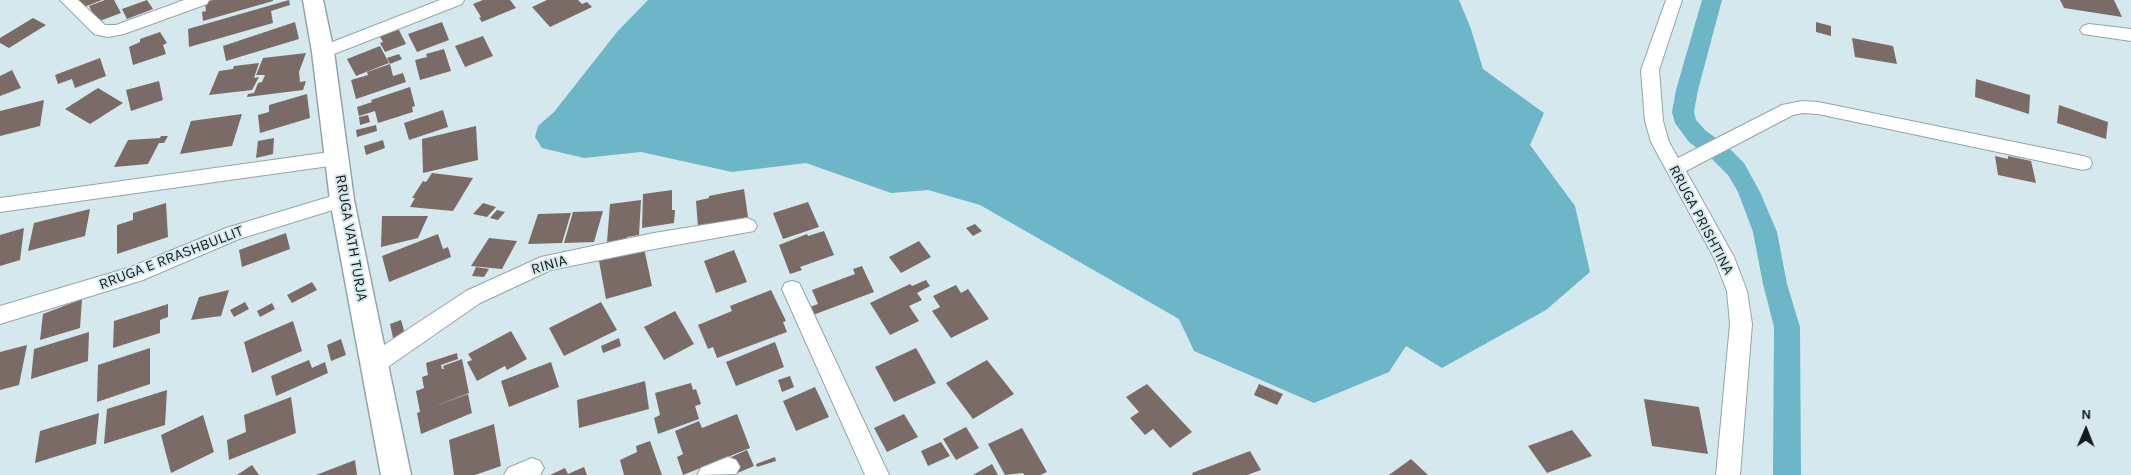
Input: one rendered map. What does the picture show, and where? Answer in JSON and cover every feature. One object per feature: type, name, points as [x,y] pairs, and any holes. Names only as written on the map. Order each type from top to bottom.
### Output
[{"type":"street","points":[[68,0],[100,30],[108,31],[118,30],[201,0]]},
{"type":"street","name":"RRUGA VATH TURJA","points":[[313,0],[323,52],[342,200],[396,475]]},
{"type":"street","points":[[323,52],[456,0]]},
{"type":"street","name":"RRUGA PRISHTINA","points":[[1674,0],[1650,70],[1651,96],[1654,121],[1660,142],[1724,257],[1737,291],[1741,324],[1728,475]]},
{"type":"street","points":[[2089,30],[2131,35]]},
{"type":"street","points":[[1675,169],[1788,110],[1802,107],[1818,108],[2083,163]]},
{"type":"street","points":[[0,205],[336,158]]},
{"type":"street","name":"RRUGA E RRASHBULLIT","points":[[0,315],[136,274],[233,233],[342,200]]},
{"type":"street","name":"RINIA","points":[[374,364],[473,297],[548,263],[654,241],[748,226]]},
{"type":"street","points":[[792,289],[877,475]]},
{"type":"water","points":[[648,0],[1459,0],[1471,29],[1483,69],[1544,113],[1530,145],[1575,206],[1590,272],[1546,310],[1442,368],[1406,346],[1389,372],[1314,403],[1194,351],[1179,319],[980,205],[928,190],[891,193],[806,163],[732,172],[641,152],[584,158],[542,148],[535,137],[538,126],[554,112],[617,32]]},
{"type":"building","points":[[80,0],[102,0],[79,9],[76,2]]},
{"type":"building","points":[[105,0],[114,0],[121,13],[97,22],[89,6]]},
{"type":"building","points":[[147,0],[153,9],[127,19],[122,9]]},
{"type":"building","points":[[213,0],[273,1],[203,21],[202,12],[206,11],[205,2]]},
{"type":"building","points":[[289,0],[290,5],[271,11],[273,23],[189,47],[188,29]]},
{"type":"building","points":[[483,0],[510,0],[516,8],[482,22],[473,4]]},
{"type":"building","points":[[547,0],[578,0],[582,4],[587,2],[592,7],[550,27],[532,7]]},
{"type":"building","points":[[2060,0],[2114,0],[2122,17],[2064,8]]},
{"type":"building","points":[[33,18],[46,25],[9,48],[0,43],[0,38]]},
{"type":"building","points":[[295,22],[299,39],[226,61],[223,46]]},
{"type":"building","points":[[442,22],[449,40],[417,52],[408,34]]},
{"type":"building","points":[[1816,22],[1831,26],[1831,36],[1816,32]]},
{"type":"building","points":[[398,28],[406,44],[385,52],[380,43],[383,42],[379,35]]},
{"type":"building","points":[[160,32],[167,43],[163,45],[166,54],[133,65],[129,47],[140,42],[140,39]]},
{"type":"building","points":[[483,36],[493,56],[465,67],[455,46]]},
{"type":"building","points":[[1852,38],[1893,46],[1897,64],[1855,57]]},
{"type":"building","points":[[380,46],[389,63],[356,76],[347,59]]},
{"type":"building","points":[[444,49],[451,71],[420,80],[415,60],[427,57],[426,54]]},
{"type":"building","points":[[306,53],[299,72],[300,82],[306,81],[303,90],[247,97],[248,94],[254,93],[258,83],[262,82],[265,75],[256,75],[263,58]]},
{"type":"building","points":[[399,54],[402,59],[390,64],[387,58]]},
{"type":"building","points":[[100,58],[106,76],[75,88],[72,79],[58,84],[55,75]]},
{"type":"building","points":[[259,63],[254,78],[259,77],[252,90],[209,95],[219,71],[233,69],[234,66]]},
{"type":"building","points":[[390,64],[393,76],[403,73],[406,82],[356,99],[351,80],[368,75],[367,72]]},
{"type":"building","points":[[12,70],[21,88],[0,96],[0,76]]},
{"type":"building","points":[[1976,79],[2030,95],[2029,114],[1975,97]]},
{"type":"building","points":[[159,81],[163,100],[131,111],[126,90]]},
{"type":"building","points":[[410,87],[415,106],[412,107],[413,112],[378,123],[375,111],[359,116],[357,107],[372,102],[371,100]]},
{"type":"building","points":[[98,88],[123,103],[90,124],[65,109]]},
{"type":"building","points":[[307,94],[310,118],[260,133],[258,115],[269,112],[269,105]]},
{"type":"building","points":[[44,100],[40,126],[0,136],[0,111]]},
{"type":"building","points":[[2059,105],[2108,122],[2106,139],[2057,123]]},
{"type":"building","points":[[443,110],[448,127],[409,140],[404,123]]},
{"type":"building","points":[[242,114],[232,146],[180,154],[191,121]]},
{"type":"building","points":[[368,115],[370,122],[360,125],[359,117]]},
{"type":"building","points":[[376,125],[377,131],[357,137],[356,130]]},
{"type":"building","points":[[476,126],[478,160],[423,173],[422,139]]},
{"type":"building","points":[[161,136],[168,136],[164,143],[159,143],[148,164],[114,167],[128,140],[160,138]]},
{"type":"building","points":[[274,138],[273,154],[256,158],[258,141]]},
{"type":"building","points":[[383,140],[385,148],[366,155],[364,146]]},
{"type":"building","points":[[1995,156],[2008,159],[2008,156],[2031,161],[2036,183],[1998,175]]},
{"type":"building","points":[[432,173],[473,178],[453,211],[410,207],[415,198],[412,198],[423,181],[426,182]]},
{"type":"building","points":[[744,189],[748,217],[698,227],[696,201],[709,198],[709,196]]},
{"type":"building","points":[[672,190],[672,210],[675,210],[674,223],[642,228],[643,194]]},
{"type":"building","points":[[641,200],[639,235],[607,242],[610,204]]},
{"type":"building","points":[[808,202],[819,227],[783,239],[773,213]]},
{"type":"building","points":[[166,203],[168,237],[117,254],[117,225],[133,220],[133,213]]},
{"type":"building","points":[[483,203],[496,207],[487,217],[473,214]]},
{"type":"building","points":[[90,209],[85,236],[28,251],[34,223]]},
{"type":"building","points":[[497,210],[505,212],[498,220],[490,218]]},
{"type":"building","points":[[603,211],[594,242],[564,243],[573,212]]},
{"type":"building","points":[[571,213],[562,243],[528,244],[538,214]]},
{"type":"building","points":[[382,216],[428,216],[418,238],[381,247]]},
{"type":"building","points":[[975,224],[982,231],[973,236],[966,228]]},
{"type":"building","points":[[24,228],[20,260],[0,266],[0,235]]},
{"type":"building","points":[[824,231],[834,255],[800,267],[802,270],[790,274],[779,245],[807,234],[808,236]]},
{"type":"building","points":[[286,233],[290,249],[242,267],[239,250]]},
{"type":"building","points":[[438,234],[443,249],[448,247],[451,257],[389,282],[382,256]]},
{"type":"building","points":[[489,238],[517,241],[502,269],[471,266]]},
{"type":"building","points":[[919,241],[931,257],[901,273],[889,257]]},
{"type":"building","points":[[644,248],[652,286],[606,299],[599,261]]},
{"type":"building","points":[[734,250],[747,282],[716,293],[704,261]]},
{"type":"building","points":[[862,266],[874,292],[813,315],[810,307],[818,304],[812,290],[855,274],[853,269]]},
{"type":"building","points":[[476,267],[489,269],[484,277],[472,276]]},
{"type":"building","points":[[926,280],[930,286],[917,293],[922,300],[909,306],[919,321],[890,335],[870,303],[910,284],[912,286]]},
{"type":"building","points":[[312,282],[317,290],[292,303],[287,295]]},
{"type":"building","points":[[956,285],[961,293],[968,289],[989,319],[951,338],[932,311],[940,307],[933,296]]},
{"type":"building","points":[[229,290],[221,316],[191,320],[199,297]]},
{"type":"building","points":[[771,290],[786,321],[783,322],[787,332],[717,358],[713,347],[708,349],[698,325],[732,311],[730,306]]},
{"type":"building","points":[[82,299],[80,328],[40,340],[43,314]]},
{"type":"building","points":[[245,302],[249,309],[234,317],[230,310]]},
{"type":"building","points":[[601,302],[617,330],[564,356],[549,328]]},
{"type":"building","points":[[272,303],[275,309],[260,317],[257,311]]},
{"type":"building","points":[[168,304],[168,317],[160,320],[160,333],[113,348],[114,321]]},
{"type":"building","points":[[675,311],[694,344],[664,360],[644,327]]},
{"type":"building","points":[[401,320],[405,334],[393,338],[390,324]]},
{"type":"building","points":[[293,321],[302,351],[252,373],[244,342]]},
{"type":"building","points":[[511,331],[527,359],[507,370],[505,366],[477,381],[467,362],[472,360],[468,354]]},
{"type":"building","points":[[89,332],[88,361],[31,379],[34,349]]},
{"type":"building","points":[[619,338],[621,346],[603,353],[601,346]]},
{"type":"building","points":[[341,339],[346,355],[331,361],[327,345]]},
{"type":"building","points":[[775,342],[784,367],[736,386],[726,362]]},
{"type":"building","points":[[27,345],[19,385],[0,390],[0,352]]},
{"type":"building","points":[[150,348],[150,384],[97,402],[98,365]]},
{"type":"building","points":[[916,348],[936,383],[894,402],[875,367]]},
{"type":"building","points":[[457,353],[458,359],[441,365],[442,369],[444,369],[443,366],[462,359],[469,393],[433,407],[468,394],[472,413],[421,434],[417,413],[420,412],[416,391],[424,388],[422,377],[428,375],[426,363]]},
{"type":"building","points":[[309,360],[312,368],[325,362],[328,373],[276,396],[271,376]]},
{"type":"building","points":[[987,360],[1014,394],[973,419],[946,383]]},
{"type":"building","points":[[551,362],[559,387],[509,407],[501,381]]},
{"type":"building","points":[[790,376],[794,387],[782,392],[778,380]]},
{"type":"building","points":[[645,381],[649,409],[579,428],[577,400]]},
{"type":"building","points":[[691,383],[693,390],[696,389],[701,404],[695,406],[699,419],[658,434],[654,418],[660,415],[655,393]]},
{"type":"building","points":[[1147,384],[1192,432],[1170,448],[1153,429],[1145,435],[1130,418],[1139,412],[1126,397]]},
{"type":"building","points":[[1259,384],[1283,394],[1277,405],[1254,395]]},
{"type":"building","points":[[815,387],[829,417],[796,431],[783,401]]},
{"type":"building","points":[[167,390],[165,425],[104,444],[107,409]]},
{"type":"building","points":[[291,397],[296,433],[229,460],[227,440],[246,432],[244,415]]},
{"type":"building","points":[[1644,399],[1699,407],[1708,454],[1652,446]]},
{"type":"building","points":[[99,413],[96,444],[35,463],[40,431]]},
{"type":"building","points":[[737,414],[750,448],[683,475],[677,457],[683,454],[675,431],[699,421],[702,428]]},
{"type":"building","points":[[904,414],[918,437],[887,452],[874,428]]},
{"type":"building","points":[[203,415],[214,452],[171,473],[161,435]]},
{"type":"building","points":[[494,424],[501,466],[475,475],[454,475],[449,440]]},
{"type":"building","points":[[966,427],[979,448],[956,460],[943,439]]},
{"type":"building","points":[[1022,428],[1047,472],[1040,475],[1024,475],[1023,473],[1005,475],[988,444]]},
{"type":"building","points":[[1572,430],[1592,456],[1547,473],[1528,446]]},
{"type":"building","points":[[650,441],[662,475],[624,475],[620,460],[637,452],[636,446]]},
{"type":"building","points":[[941,442],[950,456],[928,466],[921,451]]},
{"type":"building","points":[[747,450],[754,466],[735,474],[729,458]]},
{"type":"building","points":[[1250,451],[1261,470],[1247,475],[1193,475],[1192,473]]},
{"type":"building","points":[[775,457],[776,461],[757,467],[756,464]]},
{"type":"building","points":[[1411,459],[1428,475],[1389,475]]},
{"type":"building","points":[[355,460],[357,475],[316,475]]},
{"type":"building","points":[[992,464],[998,475],[973,475]]},
{"type":"building","points":[[252,465],[259,475],[237,475]]},
{"type":"building","points":[[584,467],[587,475],[550,475],[565,468],[568,474]]},
{"type":"waterway","points":[[1712,0],[1687,90],[1683,112],[1686,123],[1697,136],[1720,153],[1736,169],[1749,192],[1765,232],[1775,284],[1787,327],[1787,475]]}]
